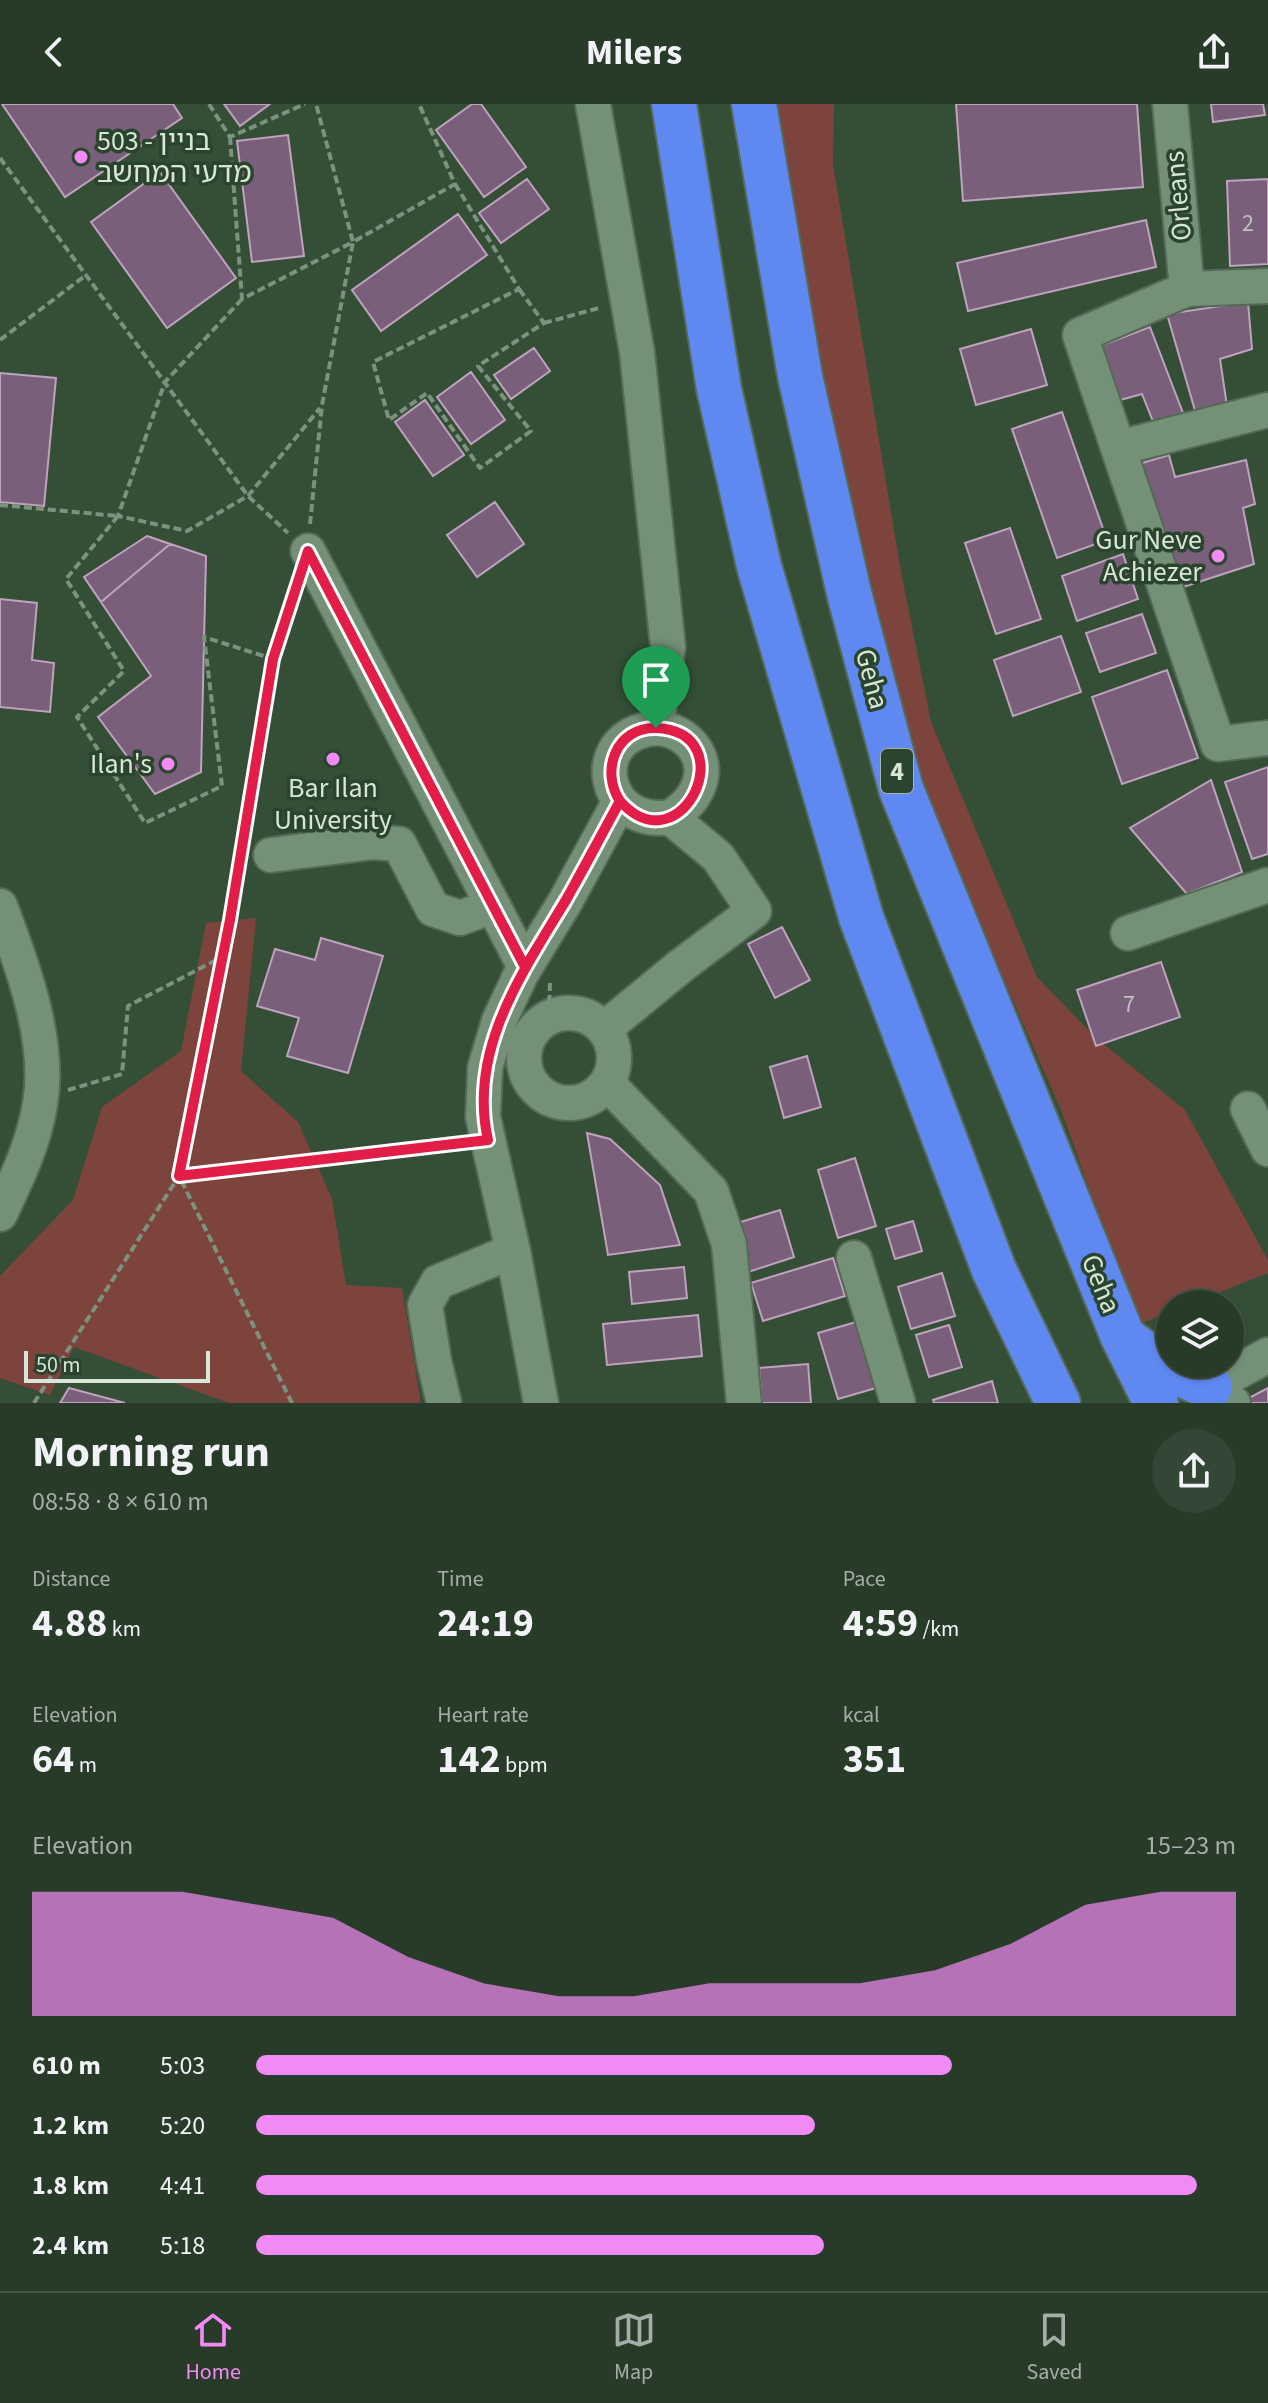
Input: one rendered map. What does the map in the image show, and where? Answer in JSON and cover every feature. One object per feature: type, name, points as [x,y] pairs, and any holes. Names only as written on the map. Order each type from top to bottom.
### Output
[{"type":"highway","points":[[674,104],[719,389],[759,566],[861,917],[994,1270],[1058,1403]]},
{"type":"highway","name":"Geha","points":[[754,104],[800,376],[849,593],[901,789],[1123,1337],[1156,1403]]},
{"type":"highway","points":[[1123,1337],[1162,1366],[1221,1395]]},
{"type":"street","points":[[593,104],[637,352],[668,647],[656,728]]},
{"type":"street","name":"Orleans","points":[[1170,104],[1187,289]]},
{"type":"street","points":[[1268,286],[1187,289],[1080,335],[1218,744],[1268,738]]},
{"type":"street","points":[[1118,448],[1268,410]]},
{"type":"street","points":[[308,551],[525,967]]},
{"type":"street","points":[[656,728],[680,735],[691,744],[701,771],[700,785],[694,798],[683,810],[670,817],[655,819],[627,809],[611,784],[610,769],[614,754],[623,741],[635,733],[656,728]]},
{"type":"street","points":[[541,1403],[513,1251],[483,1117],[485,1068],[499,1021],[525,967],[565,902],[620,801]]},
{"type":"street","points":[[604,1029],[754,911],[718,857],[670,817]]},
{"type":"street","points":[[271,855],[373,842],[399,844],[433,909],[460,918],[493,906]]},
{"type":"street","points":[[1128,933],[1268,885]]},
{"type":"street","points":[[0,906],[28,989],[38,1033],[42,1092],[32,1138],[0,1214]]},
{"type":"street","points":[[563,1012],[579,1013],[593,1019],[604,1029],[612,1041],[613,1069],[607,1083],[597,1094],[568,1104],[540,1093],[530,1082],[524,1068],[523,1053],[527,1038],[536,1026],[563,1012]]},
{"type":"street","points":[[607,1083],[711,1191],[729,1244],[744,1403]]},
{"type":"street","points":[[1248,1109],[1268,1149]]},
{"type":"street","points":[[444,1403],[425,1305],[438,1282],[513,1251]]},
{"type":"street","points":[[854,1258],[898,1403]]},
{"type":"street","points":[[1221,1395],[1268,1355]]},
{"type":"path","points":[[209,104],[230,137],[242,299]]},
{"type":"path","points":[[230,137],[305,104]]},
{"type":"path","points":[[34,1403],[179,1176],[223,957],[273,659],[308,551],[322,405],[353,242],[316,104]]},
{"type":"path","points":[[419,104],[455,184],[519,289],[544,323]]},
{"type":"path","points":[[0,158],[248,496],[308,551]]},
{"type":"path","points":[[273,659],[204,637],[222,786],[145,823],[77,717],[124,671],[66,579],[118,516],[165,382],[242,299],[353,242],[455,184]]},
{"type":"path","points":[[0,340],[86,275]]},
{"type":"path","points":[[519,289],[373,362],[389,420],[427,393],[480,468],[531,431],[478,366],[544,323],[628,300]]},
{"type":"path","points":[[0,505],[118,516],[187,531],[248,496],[322,405]]},
{"type":"path","points":[[42,1092],[77,1090],[122,1074],[128,1006],[223,957]]},
{"type":"path","points":[[179,1176],[488,1140]]},
{"type":"path","points":[[179,1176],[292,1403]]},
{"type":"shaded area","points":[[777,104],[834,104],[833,165],[901,572],[931,722],[1037,977],[1095,1037],[1185,1110],[1268,1260],[1268,1273],[1225,1290],[1156,1290],[1156,1318],[1137,1325],[1063,1115],[936,824],[872,603],[804,292]]},
{"type":"shaded area","points":[[256,918],[241,1071],[298,1122],[332,1199],[346,1285],[402,1288],[421,1403],[229,1403],[74,1347],[50,1395],[0,1378],[0,1276],[73,1200],[102,1107],[181,1051],[206,923]]},
{"type":"building","name":"503 - בניין מדעי המחשב","points":[[2,104],[173,104],[182,118],[65,197]]},
{"type":"building","points":[[224,104],[270,104],[240,126]]},
{"type":"building","points":[[472,104],[481,104],[526,167],[484,197],[436,130]]},
{"type":"building","points":[[956,104],[1137,104],[1143,187],[963,201]]},
{"type":"building","points":[[1211,104],[1263,104],[1265,115],[1213,122]]},
{"type":"building","points":[[288,135],[304,256],[252,262],[237,141]]},
{"type":"building","points":[[160,172],[236,278],[167,328],[91,222]]},
{"type":"building","points":[[527,179],[549,209],[501,243],[479,213]]},
{"type":"building","points":[[1268,179],[1268,264],[1230,266],[1227,181]]},
{"type":"building","points":[[458,214],[487,255],[381,331],[352,290]]},
{"type":"building","points":[[1146,220],[1156,267],[968,311],[957,263]]},
{"type":"building","points":[[1248,302],[1252,349],[1220,359],[1227,406],[1196,414],[1167,314]]},
{"type":"building","points":[[1150,327],[1183,413],[1154,424],[1142,394],[1113,402],[1084,352]]},
{"type":"building","points":[[1031,329],[1047,385],[976,405],[960,349]]},
{"type":"building","points":[[534,348],[550,371],[511,399],[494,375]]},
{"type":"building","points":[[471,372],[505,420],[471,444],[437,397]]},
{"type":"building","points":[[0,373],[56,378],[44,506],[0,502]]},
{"type":"building","points":[[425,400],[464,455],[433,476],[395,422]]},
{"type":"building","points":[[1062,412],[1107,540],[1057,558],[1012,429]]},
{"type":"building","points":[[1169,455],[1175,477],[1246,460],[1255,504],[1243,508],[1254,564],[1174,590],[1129,467]]},
{"type":"building","points":[[495,502],[524,544],[477,577],[447,535]]},
{"type":"building","points":[[1010,528],[1041,619],[996,634],[965,543]]},
{"type":"building","points":[[147,536],[206,556],[201,772],[155,794],[98,717],[151,676],[84,577]]},
{"type":"building","points":[[147,536],[170,544],[101,602],[84,577]]},
{"type":"building","points":[[1123,554],[1138,599],[1077,621],[1062,576]]},
{"type":"building","points":[[0,599],[37,603],[32,660],[54,663],[50,712],[0,707]]},
{"type":"building","points":[[1142,614],[1156,653],[1100,672],[1086,633]]},
{"type":"building","points":[[1061,636],[1081,692],[1013,716],[994,660]]},
{"type":"building","points":[[1167,670],[1198,758],[1122,784],[1092,697]]},
{"type":"building","points":[[1268,767],[1268,854],[1252,859],[1225,782]]},
{"type":"building","points":[[1211,780],[1242,872],[1187,894],[1130,828]]},
{"type":"building","points":[[782,927],[810,980],[775,998],[748,944]]},
{"type":"building","points":[[321,938],[383,956],[348,1073],[287,1056],[299,1018],[257,1006],[275,949],[315,960]]},
{"type":"building","points":[[1161,962],[1180,1017],[1096,1046],[1077,990]]},
{"type":"building","points":[[807,1056],[821,1107],[784,1118],[770,1067]]},
{"type":"building","points":[[587,1133],[610,1139],[660,1185],[680,1245],[608,1255]]},
{"type":"building","points":[[855,1158],[876,1226],[838,1238],[818,1170]]},
{"type":"building","points":[[780,1210],[794,1257],[745,1273],[731,1225]]},
{"type":"building","points":[[913,1221],[922,1251],[895,1259],[886,1229]]},
{"type":"building","points":[[833,1258],[845,1296],[763,1321],[751,1283]]},
{"type":"building","points":[[684,1267],[687,1298],[632,1304],[629,1272]]},
{"type":"building","points":[[942,1273],[955,1316],[911,1329],[898,1287]]},
{"type":"building","points":[[698,1315],[702,1356],[607,1365],[603,1324]]},
{"type":"building","points":[[856,1322],[876,1388],[838,1399],[818,1333]]},
{"type":"building","points":[[949,1325],[962,1367],[929,1377],[916,1335]]},
{"type":"building","points":[[808,1364],[811,1403],[762,1403],[759,1368]]},
{"type":"building","points":[[992,1381],[998,1403],[934,1403],[933,1400]]},
{"type":"building","points":[[69,1388],[125,1403],[60,1403]]},
{"type":"building","points":[[1268,1388],[1268,1403],[1241,1403],[1241,1402]]},
{"type":"place","name":"503 - בניין מדעי המחשב","points":[[81,157]]},
{"type":"place","name":"Gur Neve Achiezer","points":[[1218,556]]},
{"type":"place","name":"Bar Ilan University","points":[[333,759]]},
{"type":"place","name":"Ilan's","points":[[168,764]]},
{"type":"route","points":[[656,728],[635,733],[623,741],[614,754],[610,769],[611,784],[620,801],[565,902],[525,967],[499,1021],[485,1068],[483,1117],[488,1140],[179,1176],[230,920],[273,659],[308,551],[525,967],[565,902],[620,801],[640,816],[655,819],[670,817],[683,810],[694,798],[700,785],[701,771],[691,744],[680,735],[656,728]]}]
